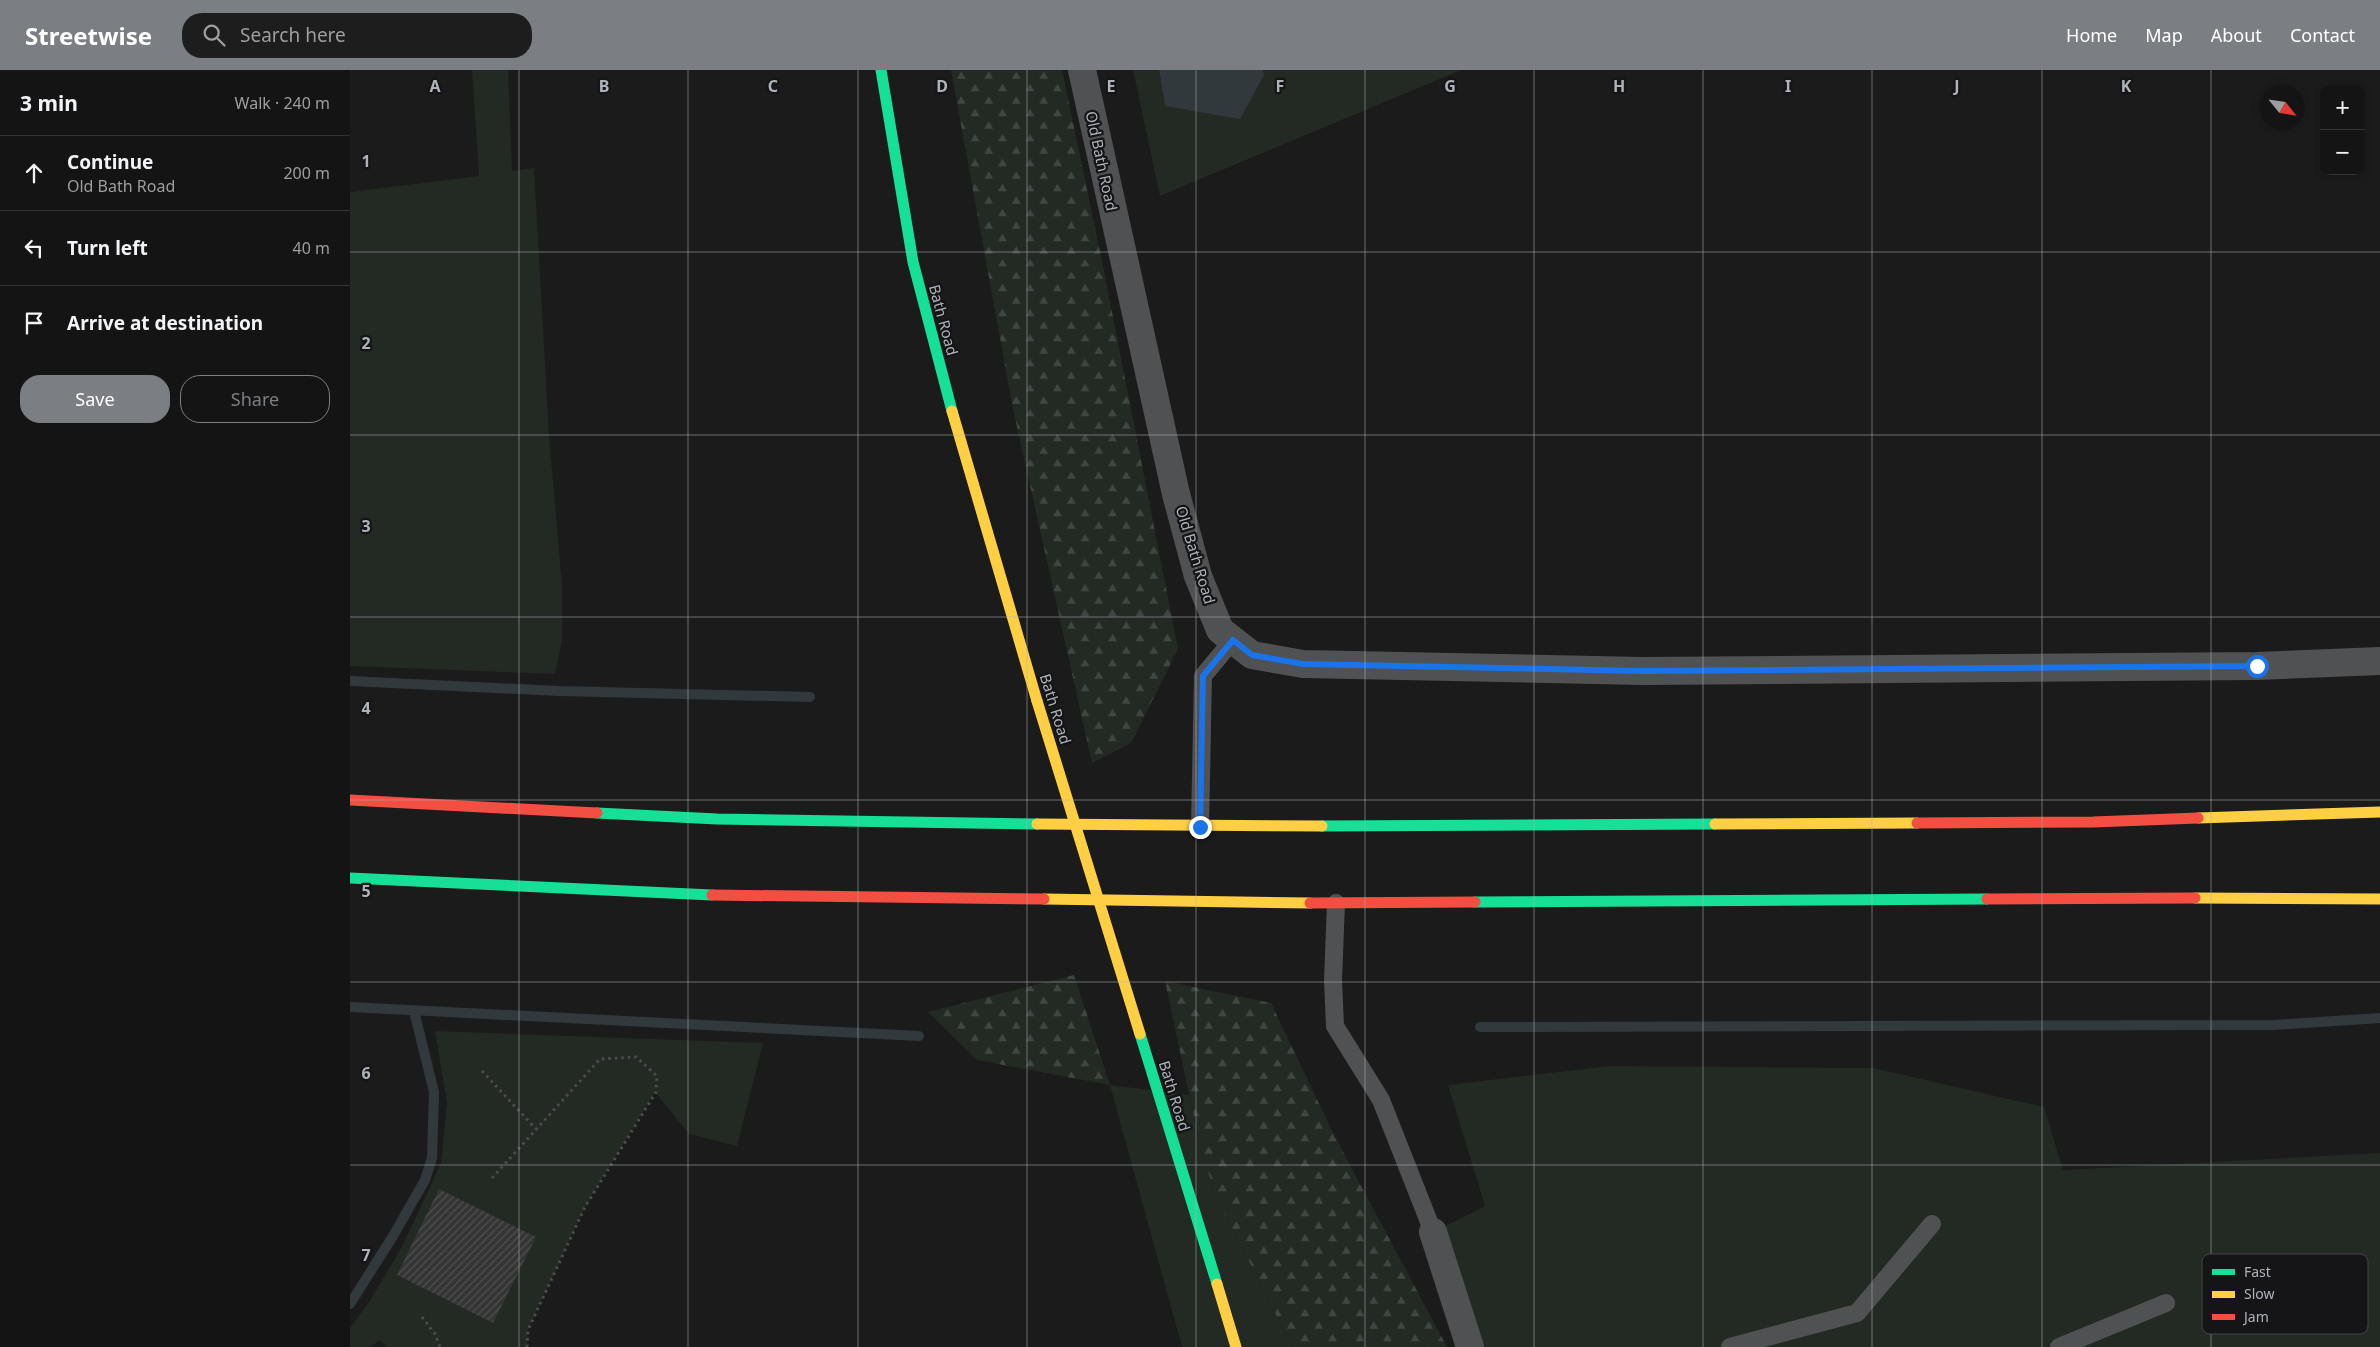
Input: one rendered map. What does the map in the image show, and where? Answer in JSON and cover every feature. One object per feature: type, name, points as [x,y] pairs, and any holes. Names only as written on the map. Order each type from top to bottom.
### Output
[{"type":"main road","name":"Bath Road","points":[[881,70],[912,262],[955,424],[1036,701],[1236,1347]]},
{"type":"main road","points":[[350,800],[717,819],[1200,827],[2083,822],[2380,812]]},
{"type":"main road","points":[[350,878],[719,896],[1336,904],[2115,898],[2380,899]]},
{"type":"street","name":"Old Bath Road","points":[[1082,70],[1176,494],[1198,576],[1220,630],[1252,655],[1303,664],[1642,671],[2257,666],[2380,661]]},
{"type":"street","points":[[1433,1232],[1470,1347]]},
{"type":"lane","points":[[1200,827],[1203,676],[1233,640]]},
{"type":"lane","points":[[1336,904],[1335,1026],[1381,1100],[1433,1232]]},
{"type":"lane","points":[[1730,1347],[1857,1313],[1932,1224]]},
{"type":"lane","points":[[2058,1347],[2079,1344],[2166,1303]]},
{"type":"path","points":[[492,1178],[600,1059],[636,1057],[657,1076],[656,1092],[585,1207],[528,1330],[526,1347]]},
{"type":"path","points":[[482,1071],[536,1129]]},
{"type":"path","points":[[422,1317],[436,1334],[440,1347]]},
{"type":"green space","points":[[472,70],[508,70],[512,171],[534,168],[549,436],[562,585],[562,640],[555,674],[350,666],[350,192],[479,176]]},
{"type":"green space","points":[[951,70],[1062,70],[1102,261],[1178,649],[1131,743],[1092,763],[1013,409]]},
{"type":"green space","points":[[1133,70],[1159,70],[1165,106],[1264,75],[1263,70],[1461,70],[1160,196]]},
{"type":"green space","points":[[1074,975],[1110,1085],[977,1060],[928,1012]]},
{"type":"green space","points":[[1165,981],[1271,1003],[1335,1137],[1447,1347],[1292,1347],[1214,1192],[1199,1141]]},
{"type":"green space","points":[[435,1031],[763,1043],[737,1146],[689,1134],[655,1092],[585,1207],[528,1330],[527,1347],[387,1347],[380,1340],[370,1347],[350,1347],[350,1328],[369,1302],[402,1247],[441,1163],[447,1103]]},
{"type":"green space","points":[[1610,1066],[1873,1068],[2044,1107],[2063,1170],[2380,1153],[2380,1347],[1470,1347],[1433,1232],[1485,1206],[1448,1085]]},
{"type":"green space","points":[[1110,1085],[1189,1095],[1199,1141],[1214,1192],[1292,1347],[1182,1347]]},
{"type":"shaded area","points":[[1159,70],[1263,70],[1264,75],[1240,119],[1165,106]]},
{"type":"building","points":[[439,1189],[536,1237],[493,1323],[397,1275]]},
{"type":"waterway","points":[[350,681],[559,691],[810,697]]},
{"type":"waterway","points":[[350,1007],[919,1036]]},
{"type":"waterway","points":[[350,1304],[393,1236],[425,1180],[432,1158],[434,1092],[414,1011]]},
{"type":"waterway","points":[[1480,1027],[2273,1025],[2380,1018]]},
{"type":"traffic: fast","points":[[881,70],[913,262],[952,411]]},
{"type":"traffic: fast","points":[[597,813],[717,819],[1037,824]]},
{"type":"traffic: fast","points":[[1322,826],[1715,824]]},
{"type":"traffic: fast","points":[[350,878],[712,895]]},
{"type":"traffic: fast","points":[[1475,902],[1987,899]]},
{"type":"traffic: fast","points":[[1140,1034],[1217,1284]]},
{"type":"traffic: slow","points":[[952,411],[1037,701]]},
{"type":"traffic: slow","points":[[1037,701],[1140,1034]]},
{"type":"traffic: slow","points":[[2198,818],[2380,812]]},
{"type":"traffic: slow","points":[[1715,824],[1917,823]]},
{"type":"traffic: slow","points":[[1037,824],[1322,826]]},
{"type":"traffic: slow","points":[[2195,898],[2380,899]]},
{"type":"traffic: slow","points":[[1044,899],[1310,903]]},
{"type":"traffic: slow","points":[[1217,1284],[1236,1347]]},
{"type":"traffic: jam","points":[[350,800],[597,813]]},
{"type":"traffic: jam","points":[[1917,823],[2093,822],[2198,818]]},
{"type":"traffic: jam","points":[[712,895],[1044,899]]},
{"type":"traffic: jam","points":[[1987,899],[2195,898]]},
{"type":"traffic: jam","points":[[1310,903],[1475,902]]},
{"type":"route","points":[[1200,827],[1203,676],[1233,640],[1252,655],[1303,664],[1642,671],[2257,666]]}]
